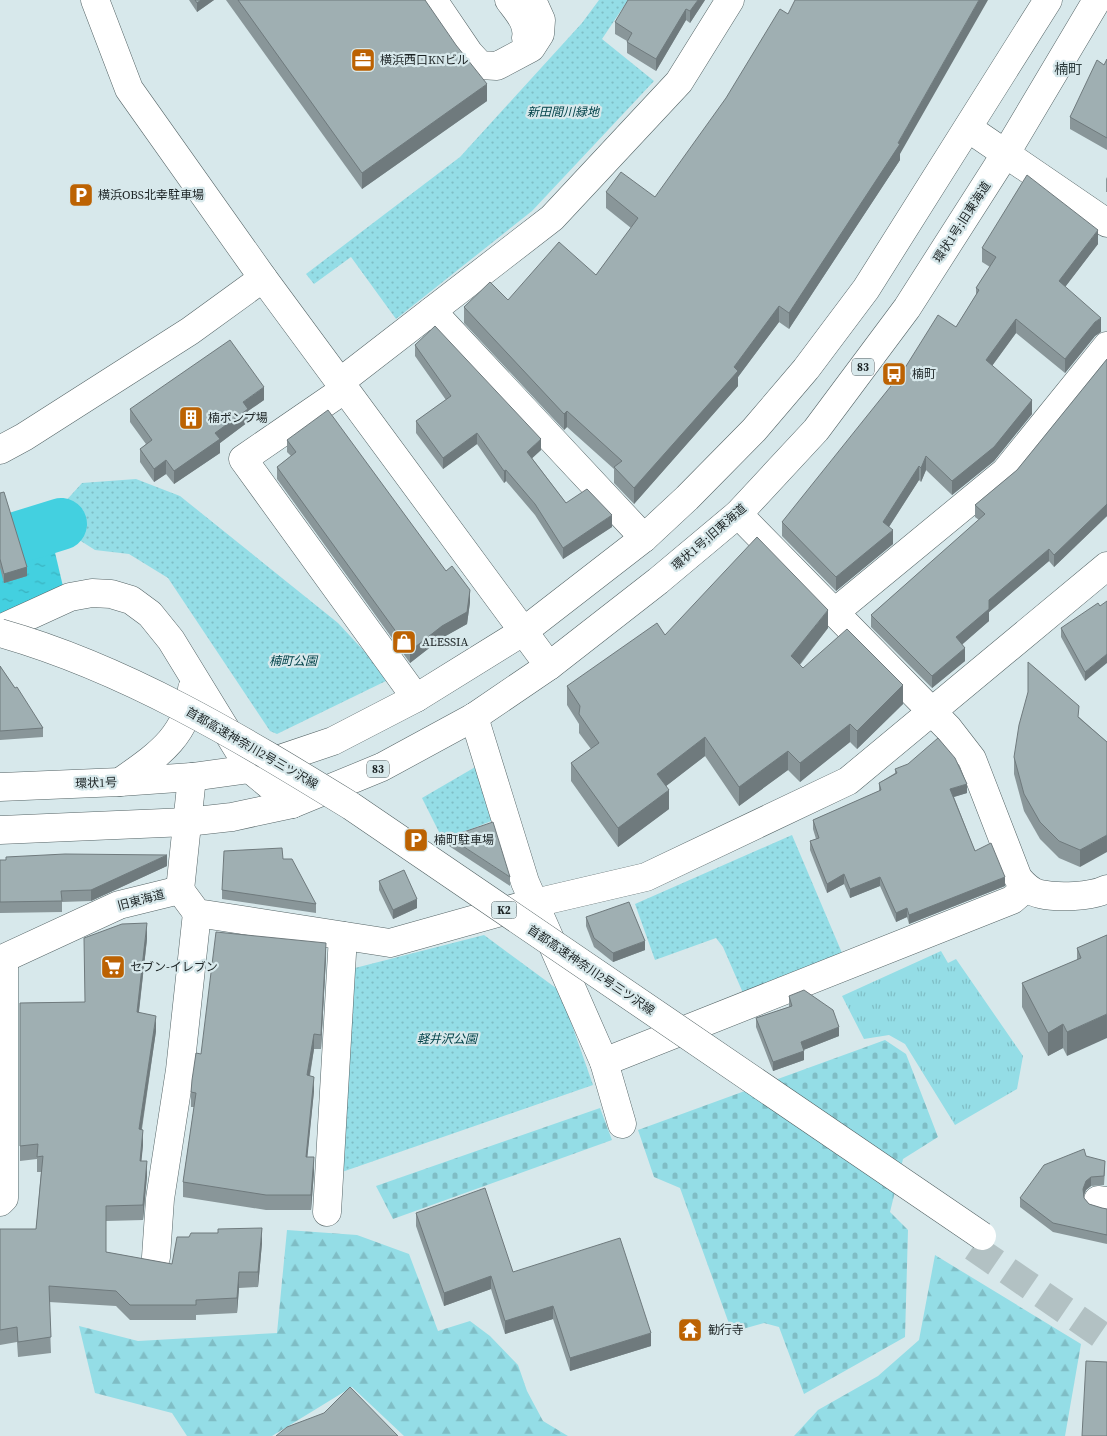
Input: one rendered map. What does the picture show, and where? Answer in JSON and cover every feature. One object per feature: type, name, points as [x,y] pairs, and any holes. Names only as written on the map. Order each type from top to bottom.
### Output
[{"type":"main road","points":[[94,0],[129,89],[263,278],[549,666]]},
{"type":"main road","points":[[433,0],[469,53],[480,65],[497,66],[519,55],[525,44],[527,31],[515,1]]},
{"type":"main road","points":[[416,698],[243,459],[342,385],[432,311],[552,218],[679,82],[730,0]]},
{"type":"main road","name":"環状1号;旧東海道","points":[[187,822],[232,817],[292,804],[382,768],[474,717],[549,666],[658,581],[738,514],[816,430],[907,308],[1006,153],[1097,0]]},
{"type":"main road","points":[[192,777],[250,769],[334,741],[416,698],[524,631],[644,538],[687,498],[754,430],[806,369],[866,290],[968,128],[1041,2]]},
{"type":"main road","points":[[968,128],[1107,223]]},
{"type":"main road","points":[[0,450],[40,427],[182,336],[263,278]]},
{"type":"main road","points":[[432,311],[644,538]]},
{"type":"main road","points":[[835,612],[1005,472],[1107,346]]},
{"type":"main road","points":[[738,514],[948,728],[972,759],[1018,878],[1026,888],[1040,894],[1094,895],[1107,889]]},
{"type":"main road","points":[[197,913],[390,943],[535,904],[646,877],[848,781],[1107,566]]},
{"type":"main road","points":[[0,631],[70,597],[92,593],[111,594],[131,600],[150,614],[172,640],[250,769],[292,804]]},
{"type":"main road","name":"首都高速神奈川2号三ツ沢線","points":[[0,631],[114,675],[163,698],[258,750],[343,801],[977,1241],[341,819],[257,767],[202,737],[107,690],[0,650]]},
{"type":"main road","points":[[120,782],[167,746],[177,735],[186,720],[193,677]]},
{"type":"main road","points":[[474,717],[525,882],[604,1062],[622,1124]]},
{"type":"main road","name":"環状1号","points":[[0,787],[192,777]]},
{"type":"main road","name":"旧東海道","points":[[2,959],[119,905],[180,890],[192,777]]},
{"type":"main road","name":"83","points":[[0,830],[187,822]]},
{"type":"main road","points":[[604,1062],[1012,900],[1026,888]]},
{"type":"main road","points":[[156,1257],[160,1200],[180,1070],[197,913],[180,890]]},
{"type":"main road","points":[[327,1212],[343,936]]},
{"type":"main road","points":[[0,1202],[4,1198],[2,959]]},
{"type":"green space","name":"新田間川緑地","points":[[599,0],[628,0],[602,39],[654,81],[532,211],[396,319],[351,257],[314,284],[306,274],[460,157],[582,23]]},
{"type":"green space","name":"楠町公園","points":[[136,479],[180,496],[338,623],[390,679],[277,734],[270,731],[168,578],[129,554],[95,550],[73,536],[63,504],[82,483]]},
{"type":"green space","points":[[477,766],[499,818],[443,840],[422,798]]},
{"type":"green space","points":[[792,835],[842,953],[743,993],[723,947],[716,938],[655,960],[635,904]]},
{"type":"green space","name":"軽井沢公園","points":[[484,935],[560,991],[593,1085],[342,1172],[355,968]]},
{"type":"green space","points":[[941,951],[948,963],[956,959],[1023,1056],[1017,1089],[955,1125],[905,1044],[889,1035],[864,1039],[842,996]]},
{"type":"green space","points":[[885,1040],[906,1054],[938,1137],[903,1159],[890,1212],[908,1230],[905,1337],[804,1394],[779,1327],[764,1323],[732,1332],[680,1188],[654,1177],[638,1130]]},
{"type":"green space","points":[[600,1108],[612,1140],[393,1219],[376,1186]]},
{"type":"green space","points":[[287,1230],[357,1235],[409,1254],[438,1331],[470,1321],[490,1336],[518,1365],[527,1391],[543,1421],[568,1436],[404,1436],[352,1387],[272,1436],[187,1436],[172,1413],[95,1393],[79,1326],[138,1341],[277,1333]]},
{"type":"green space","points":[[935,1255],[1081,1344],[1065,1436],[794,1436],[818,1410],[878,1376],[919,1340]]},
{"type":"water","points":[[45,510],[69,612],[0,631],[0,521]]},
{"type":"building","name":"横浜西口KNビル","points":[[238,0],[425,0],[456,45],[487,84],[362,173]]},
{"type":"building","points":[[628,0],[698,0],[690,11],[686,9],[656,59],[627,42],[632,33],[615,22]]},
{"type":"building","points":[[795,0],[979,0],[898,143],[900,144],[789,313],[779,306],[734,367],[738,371],[634,488],[614,467],[622,461],[567,411],[564,414],[464,307],[490,282],[508,300],[559,242],[596,275],[638,218],[606,192],[621,172],[655,197],[726,98],[780,9],[788,14]]},
{"type":"building","points":[[1107,59],[1107,138],[1070,117],[1097,60],[1104,65]]},
{"type":"building","points":[[1027,175],[1098,230],[1059,281],[1101,318],[1095,322],[1065,359],[1016,319],[986,360],[1032,400],[994,447],[952,481],[926,456],[921,468],[919,466],[883,522],[893,530],[836,577],[782,522],[903,371],[938,315],[956,327],[979,290],[976,288],[996,257],[982,248]]},
{"type":"building","points":[[435,326],[541,439],[527,452],[566,503],[587,489],[612,515],[563,548],[535,504],[506,470],[504,471],[477,433],[443,458],[416,421],[451,396],[415,345]]},
{"type":"building","name":"楠ポンプ場","points":[[230,340],[264,387],[243,402],[248,409],[215,433],[220,439],[174,471],[166,460],[154,469],[140,449],[152,440],[130,409]]},
{"type":"building","points":[[1107,359],[1107,504],[1054,555],[1049,549],[989,600],[989,609],[956,637],[965,648],[932,676],[871,615],[985,514],[975,505],[1017,470]]},
{"type":"building","points":[[328,410],[446,571],[452,566],[470,590],[467,612],[442,626],[410,651],[277,467],[296,452],[287,440]]},
{"type":"building","points":[[4,492],[27,567],[4,574],[0,559],[0,493]]},
{"type":"building","points":[[757,537],[828,610],[791,656],[803,668],[847,629],[903,685],[857,731],[850,724],[800,763],[788,751],[739,787],[705,737],[657,774],[669,790],[618,828],[571,763],[599,743],[579,714],[580,706],[567,686],[657,623],[665,635]]},
{"type":"building","points":[[1107,601],[1107,654],[1085,672],[1061,628],[1098,603],[1100,606]]},
{"type":"building","points":[[1028,662],[1079,706],[1078,717],[1107,742],[1107,835],[1080,850],[1059,841],[1040,822],[1024,794],[1014,757],[1019,725],[1028,692]]},
{"type":"building","points":[[0,666],[15,688],[17,687],[43,728],[0,731]]},
{"type":"building","points":[[938,738],[955,758],[967,784],[950,789],[975,851],[991,843],[1005,877],[909,915],[907,908],[896,913],[880,877],[850,889],[844,874],[827,884],[810,841],[819,838],[813,820],[881,790],[879,783],[897,773],[895,769],[908,764]]},
{"type":"building","points":[[493,822],[510,877],[449,837]]},
{"type":"building","points":[[282,848],[283,859],[292,859],[316,904],[222,890],[224,851]]},
{"type":"building","points":[[65,854],[167,855],[91,890],[61,891],[62,901],[0,902],[0,860],[6,860],[6,857]]},
{"type":"building","points":[[404,870],[417,899],[393,910],[379,881]]},
{"type":"building","points":[[629,902],[645,941],[613,953],[594,938],[586,917]]},
{"type":"building","points":[[147,923],[137,1012],[156,1016],[139,1129],[143,1130],[140,1161],[147,1161],[143,1205],[106,1206],[106,1252],[172,1264],[177,1237],[189,1237],[191,1233],[218,1233],[218,1229],[262,1228],[258,1272],[239,1272],[237,1298],[196,1300],[196,1305],[130,1305],[116,1291],[49,1286],[51,1337],[18,1342],[17,1327],[0,1330],[0,1229],[36,1229],[43,1156],[37,1157],[38,1144],[20,1146],[20,1003],[85,1002],[84,938],[122,924]]},
{"type":"building","points":[[216,932],[326,943],[321,1035],[314,1034],[307,1075],[314,1077],[306,1157],[314,1157],[311,1195],[266,1195],[183,1182],[196,1093],[191,1092],[192,1080],[196,1053],[201,1054]]},
{"type":"building","points":[[1107,935],[1107,1014],[1067,1032],[1063,1024],[1048,1033],[1022,983],[1081,958],[1077,948]]},
{"type":"building","points":[[804,990],[833,1010],[839,1027],[801,1042],[804,1051],[773,1062],[756,1018],[792,1006],[789,996]]},
{"type":"building","points":[[1084,1149],[1086,1156],[1105,1161],[1104,1176],[1091,1177],[1086,1181],[1083,1189],[1084,1198],[1089,1204],[1107,1209],[1107,1235],[1053,1223],[1020,1198],[1044,1165]]},
{"type":"building","points":[[485,1188],[513,1272],[620,1238],[651,1333],[570,1358],[553,1306],[505,1321],[491,1276],[444,1293],[416,1213]]},
{"type":"building","points":[[1086,1361],[1107,1362],[1107,1436],[1082,1436]]},
{"type":"building","points":[[350,1387],[398,1436],[276,1436],[287,1427],[324,1413]]},
{"type":"waterway","points":[[0,543],[61,524]]},
{"type":"tunnel","points":[[973,1247],[1107,1339]]},
{"type":"place","name":"横浜西口KNビル","points":[[363,60]]},
{"type":"place","name":"横浜OBS北幸駐車場","points":[[81,195]]},
{"type":"place","name":"楠町","points":[[894,374]]},
{"type":"place","name":"楠ポンプ場","points":[[191,418]]},
{"type":"place","name":"ALESSIA","points":[[404,642]]},
{"type":"place","name":"楠町駐車場","points":[[416,840]]},
{"type":"place","name":"セブン-イレブン","points":[[113,967]]},
{"type":"place","name":"勧行寺","points":[[690,1330]]},
{"type":"district","name":"楠町","points":[[1068,69]]}]
